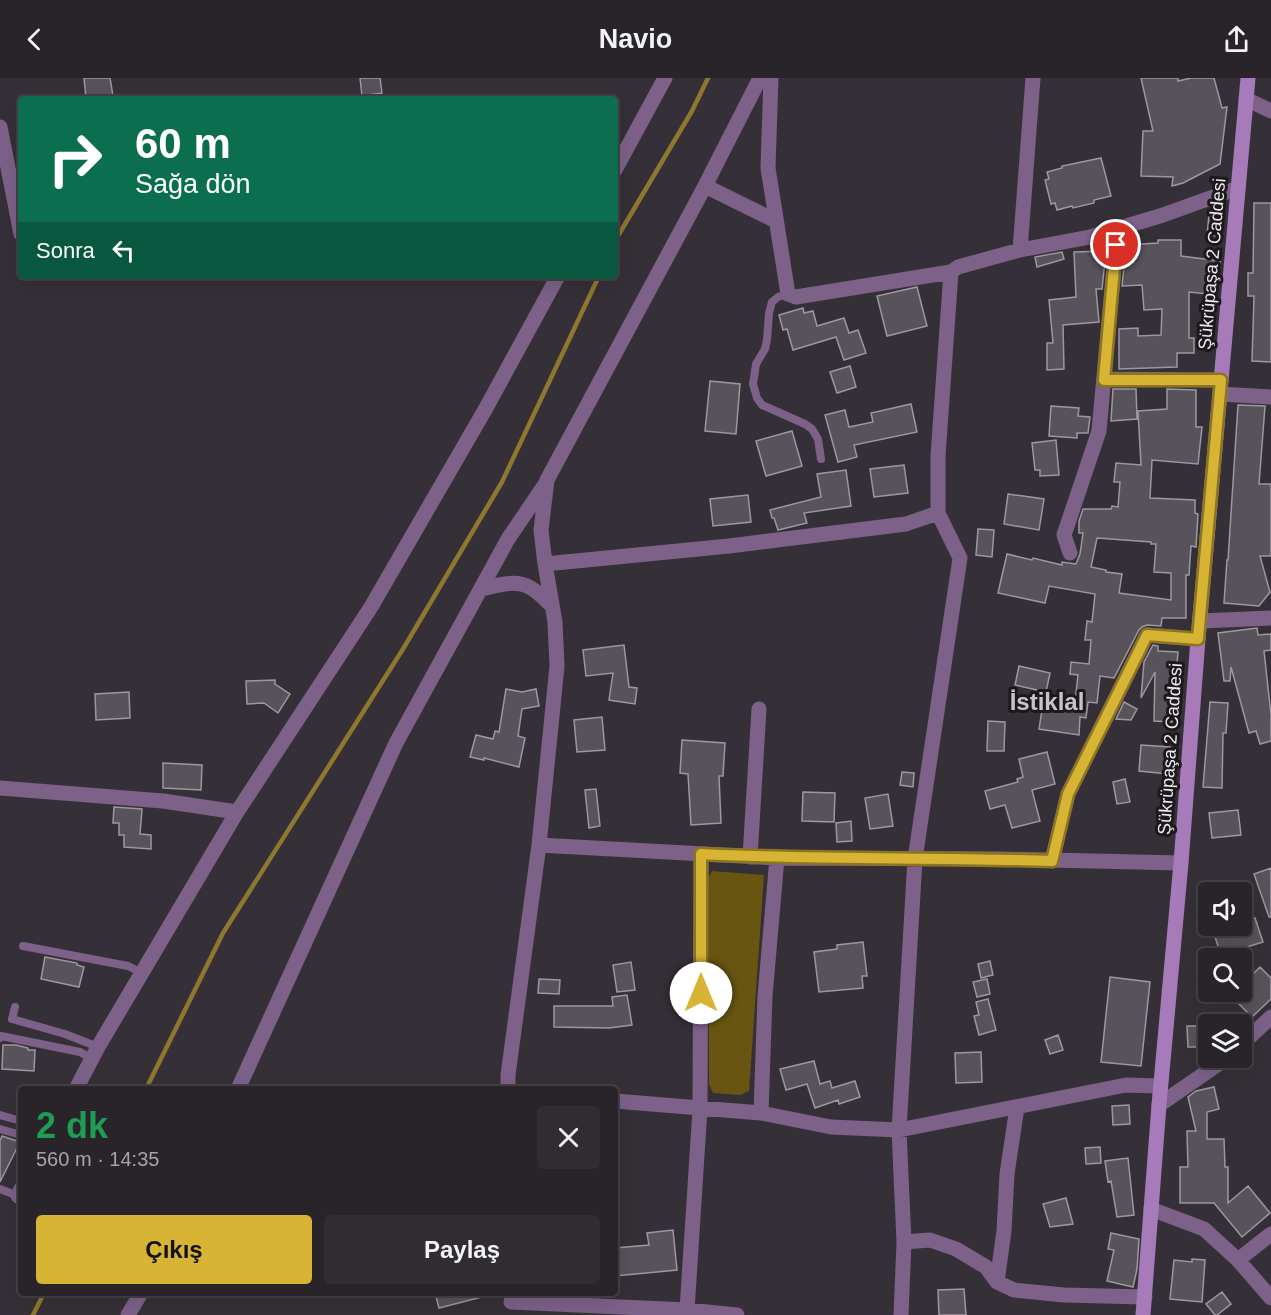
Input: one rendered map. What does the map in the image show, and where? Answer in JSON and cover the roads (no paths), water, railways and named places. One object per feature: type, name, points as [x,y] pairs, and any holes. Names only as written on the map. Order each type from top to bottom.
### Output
[{"type":"main road","name":"Şükrüpaşa 2 Caddesi","points":[[1143,1315],[1158,1105],[1248,78]]},
{"type":"street","points":[[618,164],[665,78]]},
{"type":"street","points":[[239,1086],[396,743],[508,539],[548,480],[760,78]]},
{"type":"street","points":[[771,78],[768,168],[788,294],[796,297],[951,272],[958,267],[1020,250],[1090,237],[1163,215],[1239,188]]},
{"type":"street","points":[[1020,250],[1033,78]]},
{"type":"street","points":[[1246,99],[1271,111]]},
{"type":"street","points":[[0,127],[18,219]]},
{"type":"street","points":[[705,186],[776,221]]},
{"type":"street","points":[[1070,553],[1064,535],[1099,431],[1116,245]]},
{"type":"street","points":[[900,1315],[904,1242],[899,1130],[915,859],[960,558],[938,513],[938,456],[951,272]]},
{"type":"street","points":[[78,1086],[237,812],[371,607],[486,408],[556,279]]},
{"type":"street","points":[[1104,380],[1220,387],[1271,397]]},
{"type":"street","points":[[508,1086],[539,845],[557,666],[555,622],[541,530],[548,480]]},
{"type":"street","points":[[545,564],[729,546],[906,524],[938,513]]},
{"type":"street","points":[[481,589],[516,583],[529,586],[552,606]]},
{"type":"street","points":[[1200,621],[1271,618]]},
{"type":"street","points":[[1052,861],[1068,794],[1147,635],[1198,639]]},
{"type":"street","points":[[750,856],[759,709]]},
{"type":"street","points":[[0,788],[162,801],[237,812]]},
{"type":"street","points":[[539,845],[777,858],[1181,863]]},
{"type":"street","points":[[687,1310],[700,1109],[701,854]]},
{"type":"street","points":[[761,1113],[765,996],[777,858]]},
{"type":"street","points":[[1252,1035],[1271,1017]]},
{"type":"street","points":[[1158,1105],[1212,1068]]},
{"type":"street","points":[[618,1101],[761,1113],[831,1127],[899,1130],[1126,1085],[1160,1086]]},
{"type":"street","points":[[997,1282],[1004,1231],[1007,1174],[1017,1107]]},
{"type":"street","points":[[1151,1209],[1204,1229],[1238,1260],[1271,1298]]},
{"type":"street","points":[[1238,1260],[1271,1234]]},
{"type":"street","points":[[904,1242],[930,1240],[956,1249],[986,1267],[997,1282],[1014,1290],[1064,1296],[1144,1297]]},
{"type":"street","points":[[128,1315],[139,1296]]},
{"type":"street","points":[[511,1303],[687,1310],[737,1315]]},
{"type":"lane","points":[[788,294],[772,302],[765,349],[756,364],[753,384],[757,398],[762,405],[806,423],[812,429],[818,439],[821,459]]},
{"type":"lane","points":[[23,946],[128,966],[142,973]]},
{"type":"lane","points":[[15,1006],[12,1019],[64,1034],[95,1053]]},
{"type":"lane","points":[[0,1038],[1,1036],[95,1053]]},
{"type":"lane","points":[[0,1115],[18,1120]]},
{"type":"lane","points":[[0,1129],[18,1134]]},
{"type":"lane","points":[[0,1189],[18,1193]]},
{"type":"waterway","points":[[618,236],[692,111],[708,78]]},
{"type":"waterway","points":[[147,1086],[223,933],[403,649],[502,482],[598,279]]},
{"type":"waterway","points":[[33,1315],[42,1296]]},
{"type":"district","name":"İstiklal","points":[[1047,701]]}]
